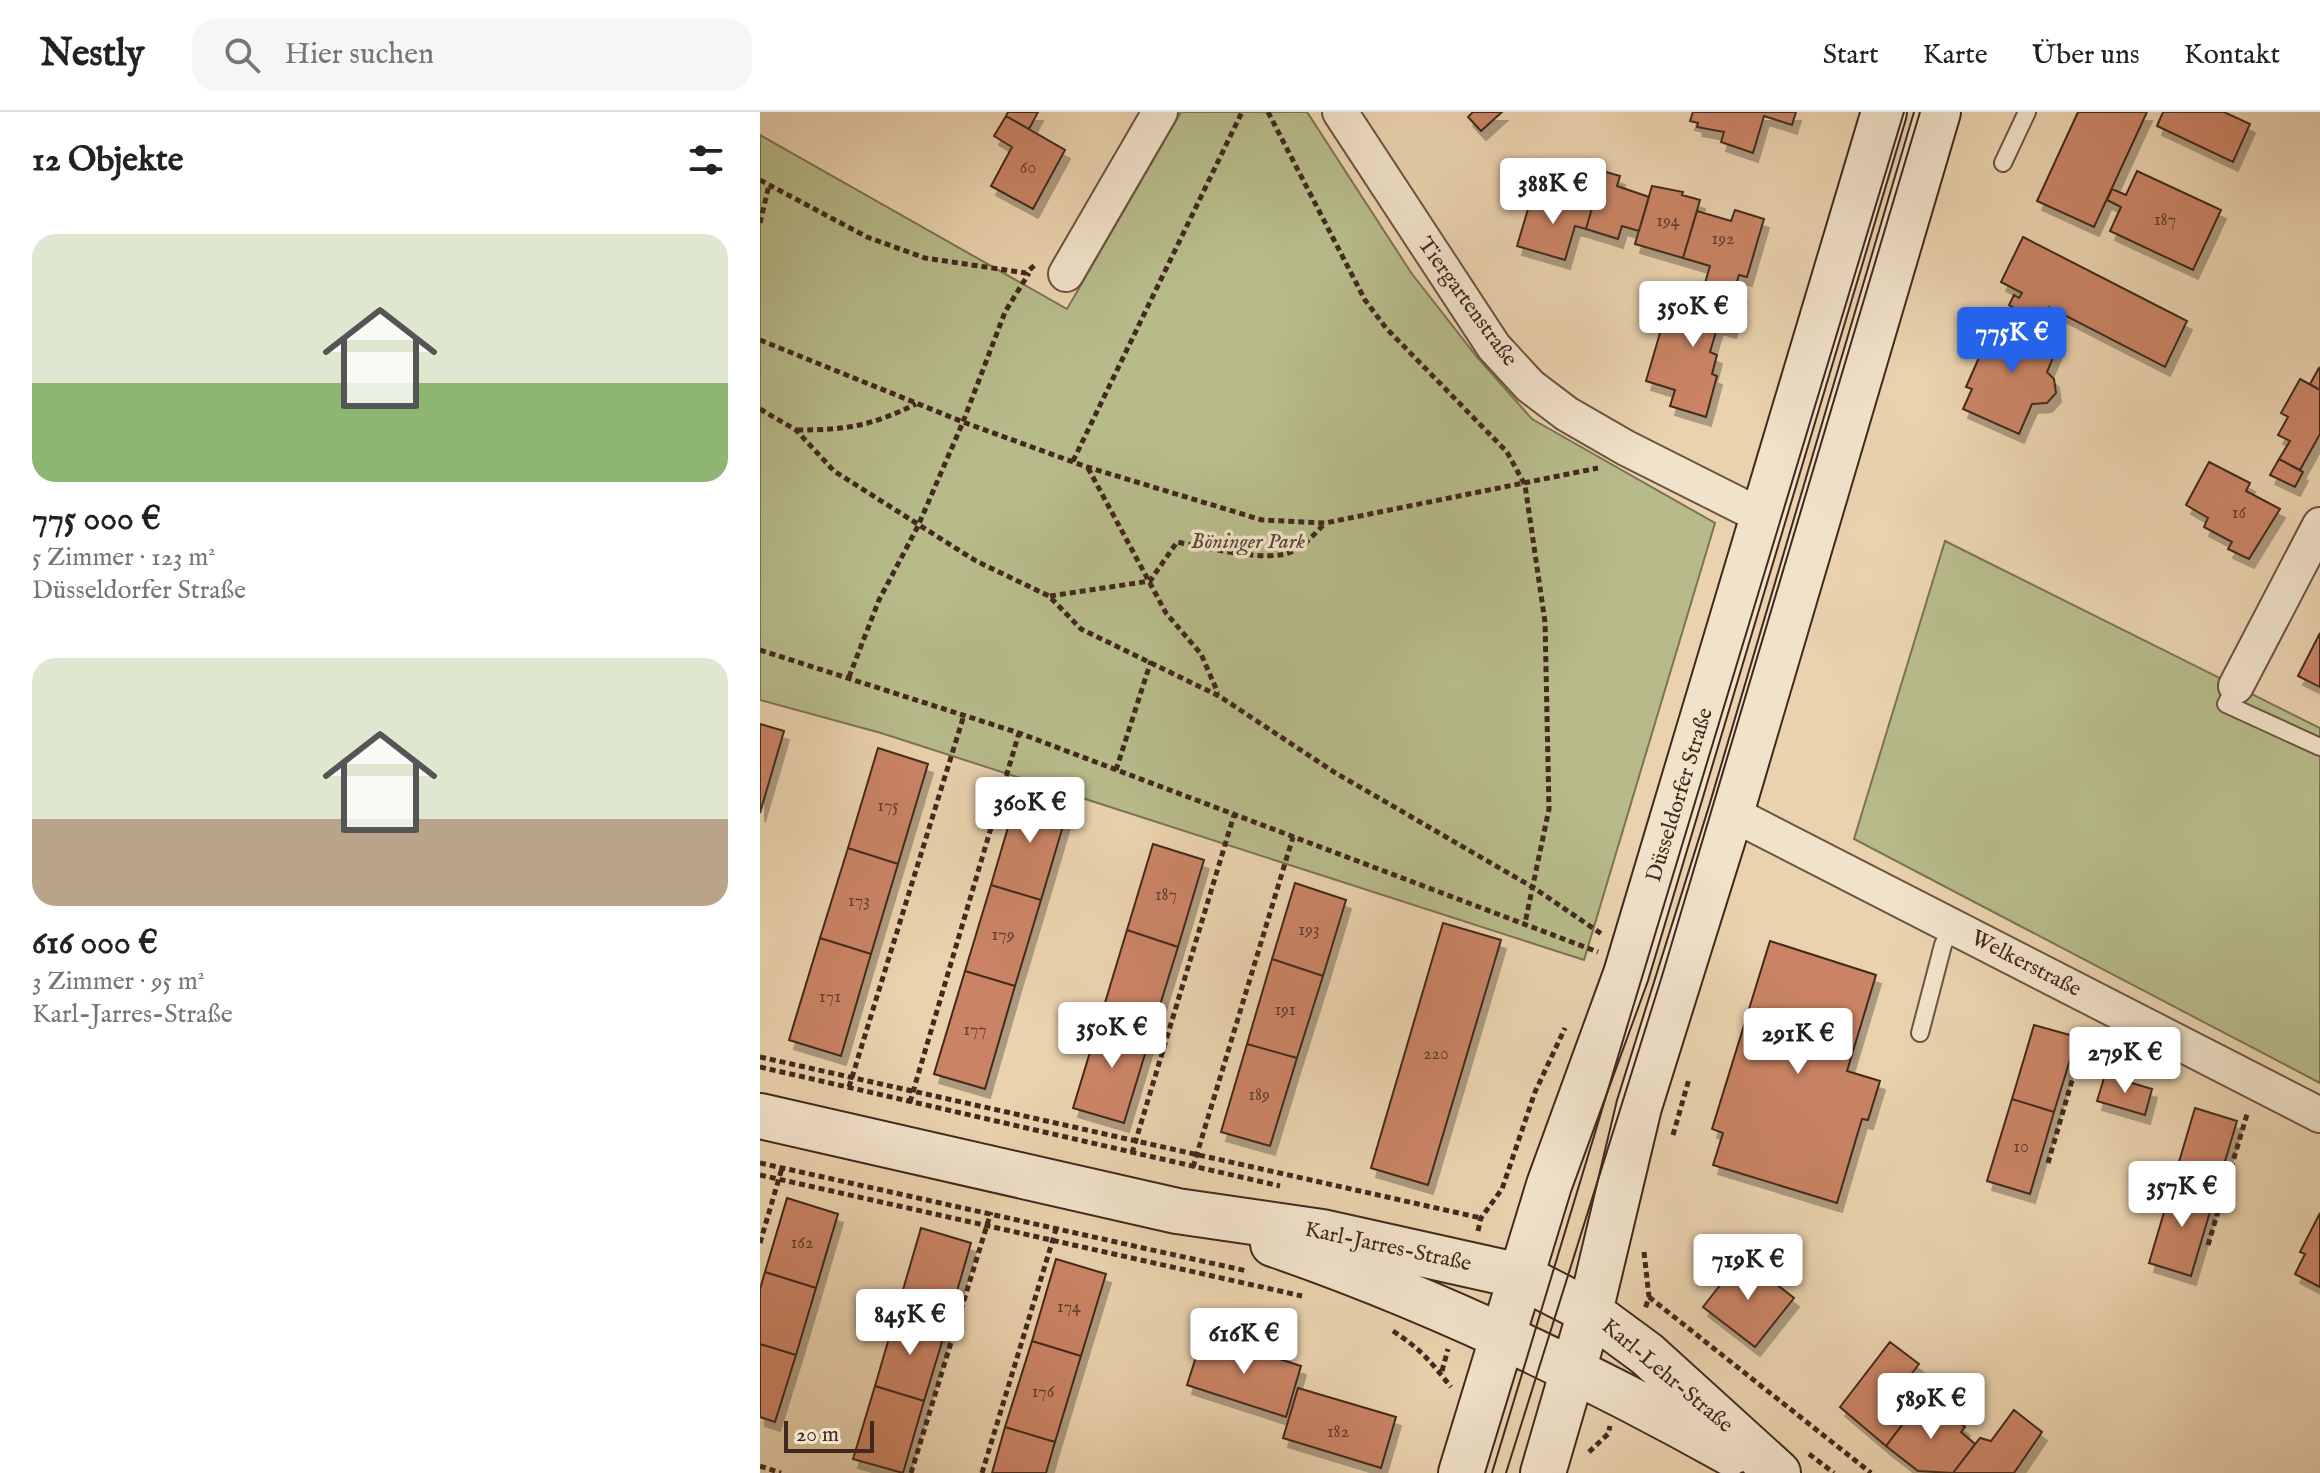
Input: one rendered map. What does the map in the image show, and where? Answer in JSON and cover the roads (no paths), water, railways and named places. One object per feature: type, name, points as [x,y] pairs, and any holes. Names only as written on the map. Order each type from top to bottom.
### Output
[{"type":"main road","name":"Düsseldorfer Straße","points":[[1461,1473],[1549,1185],[1626,974],[1884,112]]},
{"type":"main road","points":[[1543,1473],[1590,1312],[1639,1107],[1731,813],[1938,112]]},
{"type":"main road","name":"Karl-Jarres-Straße","points":[[760,1116],[1177,1211],[1322,1232],[1520,1276],[1590,1312]]},
{"type":"main road","name":"Karl-Jarres-Straße","points":[[1177,1211],[1458,1314],[1573,1369]]},
{"type":"main road","name":"Karl-Lehr-Straße","points":[[1590,1312],[1791,1462]]},
{"type":"main road","name":"Karl-Lehr-Straße","points":[[1573,1369],[1766,1473]]},
{"type":"street","points":[[1066,274],[1160,112]]},
{"type":"street","name":"Tiergartenstraße","points":[[1340,112],[1494,347],[1530,386],[1567,414],[1626,448],[1763,517]]},
{"type":"street","points":[[2236,686],[2318,534]]},
{"type":"street","name":"Welkerstraße","points":[[1731,813],[2320,1115]]},
{"type":"lane","points":[[2003,163],[2027,112]]},
{"type":"lane","points":[[2236,686],[2226,704],[2320,747]]},
{"type":"lane","points":[[1920,1033],[1943,945],[1952,926]]},
{"type":"tram line","points":[[1492,1473],[1904,112]]},
{"type":"tram line","points":[[1506,1473],[1662,976],[1920,112]]},
{"type":"park label","name":"Böninger Park","points":[[1248,542]]}]
